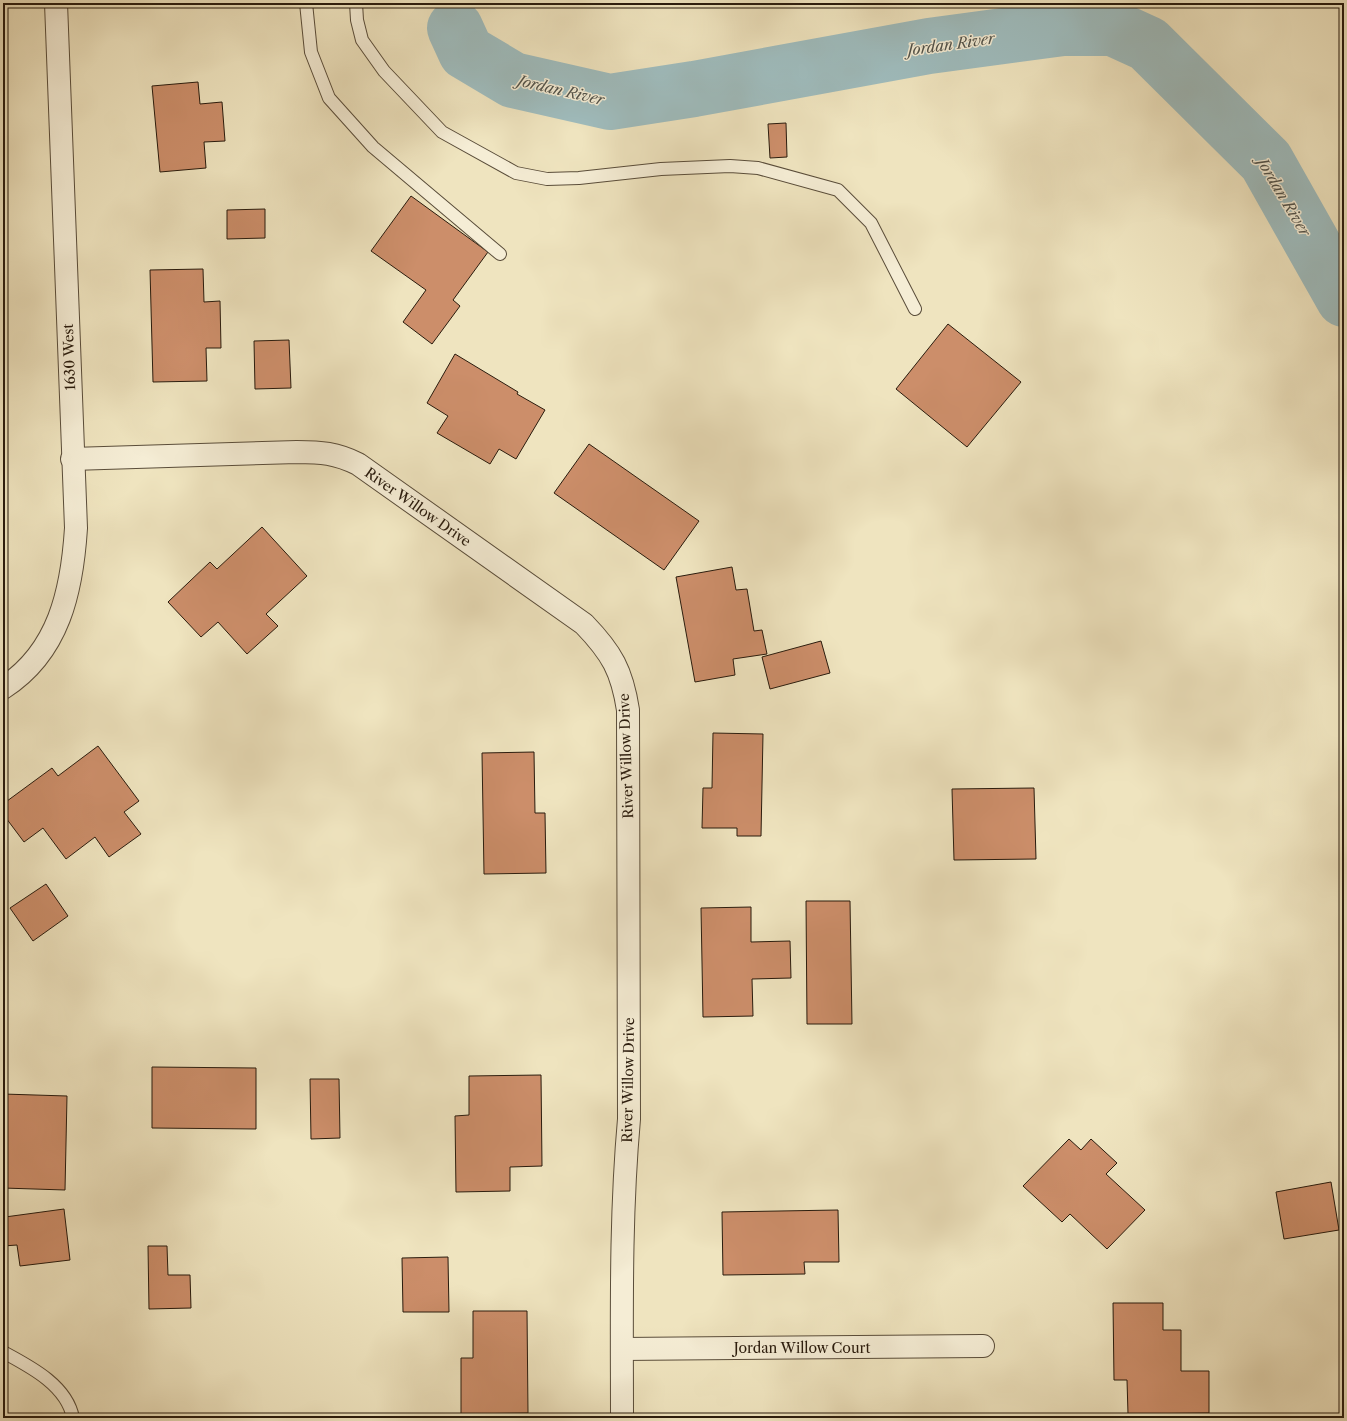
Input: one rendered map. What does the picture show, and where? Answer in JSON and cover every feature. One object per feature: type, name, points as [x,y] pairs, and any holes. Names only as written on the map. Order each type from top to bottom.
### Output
[{"type":"street","name":"1630 West","points":[[3,688],[25,673],[38,657],[50,638],[65,602],[74,565],[76,528],[72,459],[56,3]]},
{"type":"street","name":"River Willow Drive","points":[[72,459],[297,452],[323,453],[342,456],[358,464],[584,624],[602,643],[614,662],[624,685],[628,710],[629,1119],[624,1181],[622,1237],[622,1418]]},
{"type":"street","name":"Jordan Willow Court","points":[[622,1349],[982,1346]]},
{"type":"lane","points":[[306,3],[311,52],[329,98],[373,147],[500,254]]},
{"type":"lane","points":[[356,3],[357,20],[362,40],[384,71],[442,132],[516,173],[547,179],[579,178],[660,169],[730,166],[758,168],[838,190],[871,224],[915,309]]},
{"type":"lane","points":[[3,1352],[30,1366],[61,1392],[73,1418]]},
{"type":"building","points":[[198,82],[200,104],[222,102],[225,141],[204,142],[206,168],[160,172],[152,86]]},
{"type":"building","points":[[786,123],[787,157],[770,158],[768,124]]},
{"type":"building","points":[[411,196],[488,252],[453,300],[460,306],[432,344],[403,322],[426,290],[371,251]]},
{"type":"building","points":[[265,209],[265,238],[227,239],[227,210]]},
{"type":"building","points":[[203,269],[204,302],[220,301],[221,348],[206,348],[207,381],[153,382],[150,270]]},
{"type":"building","points":[[948,324],[1021,382],[967,447],[896,389]]},
{"type":"building","points":[[289,340],[291,388],[255,389],[254,341]]},
{"type":"building","points":[[455,354],[518,392],[517,394],[545,410],[516,459],[499,449],[490,464],[437,433],[448,416],[427,403]]},
{"type":"building","points":[[589,444],[699,521],[664,570],[554,493]]},
{"type":"building","points":[[262,527],[307,576],[266,614],[278,626],[247,654],[218,622],[201,637],[168,602],[210,562],[217,569]]},
{"type":"building","points":[[732,567],[736,590],[747,589],[754,631],[762,630],[767,654],[733,659],[735,675],[695,682],[676,577]]},
{"type":"building","points":[[821,641],[830,673],[770,689],[762,657]]},
{"type":"building","points":[[713,733],[763,734],[761,836],[737,836],[737,828],[702,828],[703,788],[712,788]]},
{"type":"building","points":[[98,746],[139,801],[124,812],[141,834],[109,857],[95,837],[66,859],[43,828],[24,842],[3,814],[3,804],[52,768],[58,776]]},
{"type":"building","points":[[534,752],[535,813],[545,813],[546,873],[484,874],[482,753]]},
{"type":"building","points":[[1034,788],[1036,859],[954,860],[952,789]]},
{"type":"building","points":[[46,884],[68,916],[33,941],[10,908]]},
{"type":"building","points":[[806,901],[850,901],[852,1024],[807,1024]]},
{"type":"building","points":[[751,907],[751,942],[790,941],[791,978],[752,979],[753,1016],[703,1017],[701,908]]},
{"type":"building","points":[[152,1067],[256,1068],[256,1129],[152,1128]]},
{"type":"building","points":[[541,1075],[542,1166],[510,1167],[510,1191],[456,1192],[455,1116],[469,1115],[469,1076]]},
{"type":"building","points":[[310,1079],[339,1079],[340,1138],[311,1139]]},
{"type":"building","points":[[3,1094],[67,1096],[65,1190],[3,1188]]},
{"type":"building","points":[[1069,1139],[1081,1150],[1091,1139],[1117,1163],[1106,1174],[1145,1210],[1107,1249],[1070,1214],[1062,1222],[1023,1186]]},
{"type":"building","points":[[1331,1182],[1339,1230],[1284,1239],[1276,1192]]},
{"type":"building","points":[[3,1203],[5,1217],[64,1209],[70,1260],[20,1266],[17,1245],[3,1246]]},
{"type":"building","points":[[838,1210],[839,1262],[804,1262],[805,1274],[723,1275],[722,1212]]},
{"type":"building","points":[[148,1246],[167,1246],[168,1275],[190,1275],[191,1308],[149,1309]]},
{"type":"building","points":[[448,1257],[449,1312],[403,1312],[402,1258]]},
{"type":"building","points":[[1113,1303],[1163,1303],[1163,1330],[1181,1330],[1181,1371],[1209,1371],[1209,1413],[1128,1414],[1127,1380],[1114,1380]]},
{"type":"building","points":[[473,1311],[527,1311],[528,1413],[461,1414],[461,1358],[473,1358]]},
{"type":"waterway","name":"Jordan River","points":[[455,28],[466,52],[513,80],[610,102],[694,89],[929,46],[1063,28],[1113,28],[1148,44],[1266,161],[1344,299]]}]
